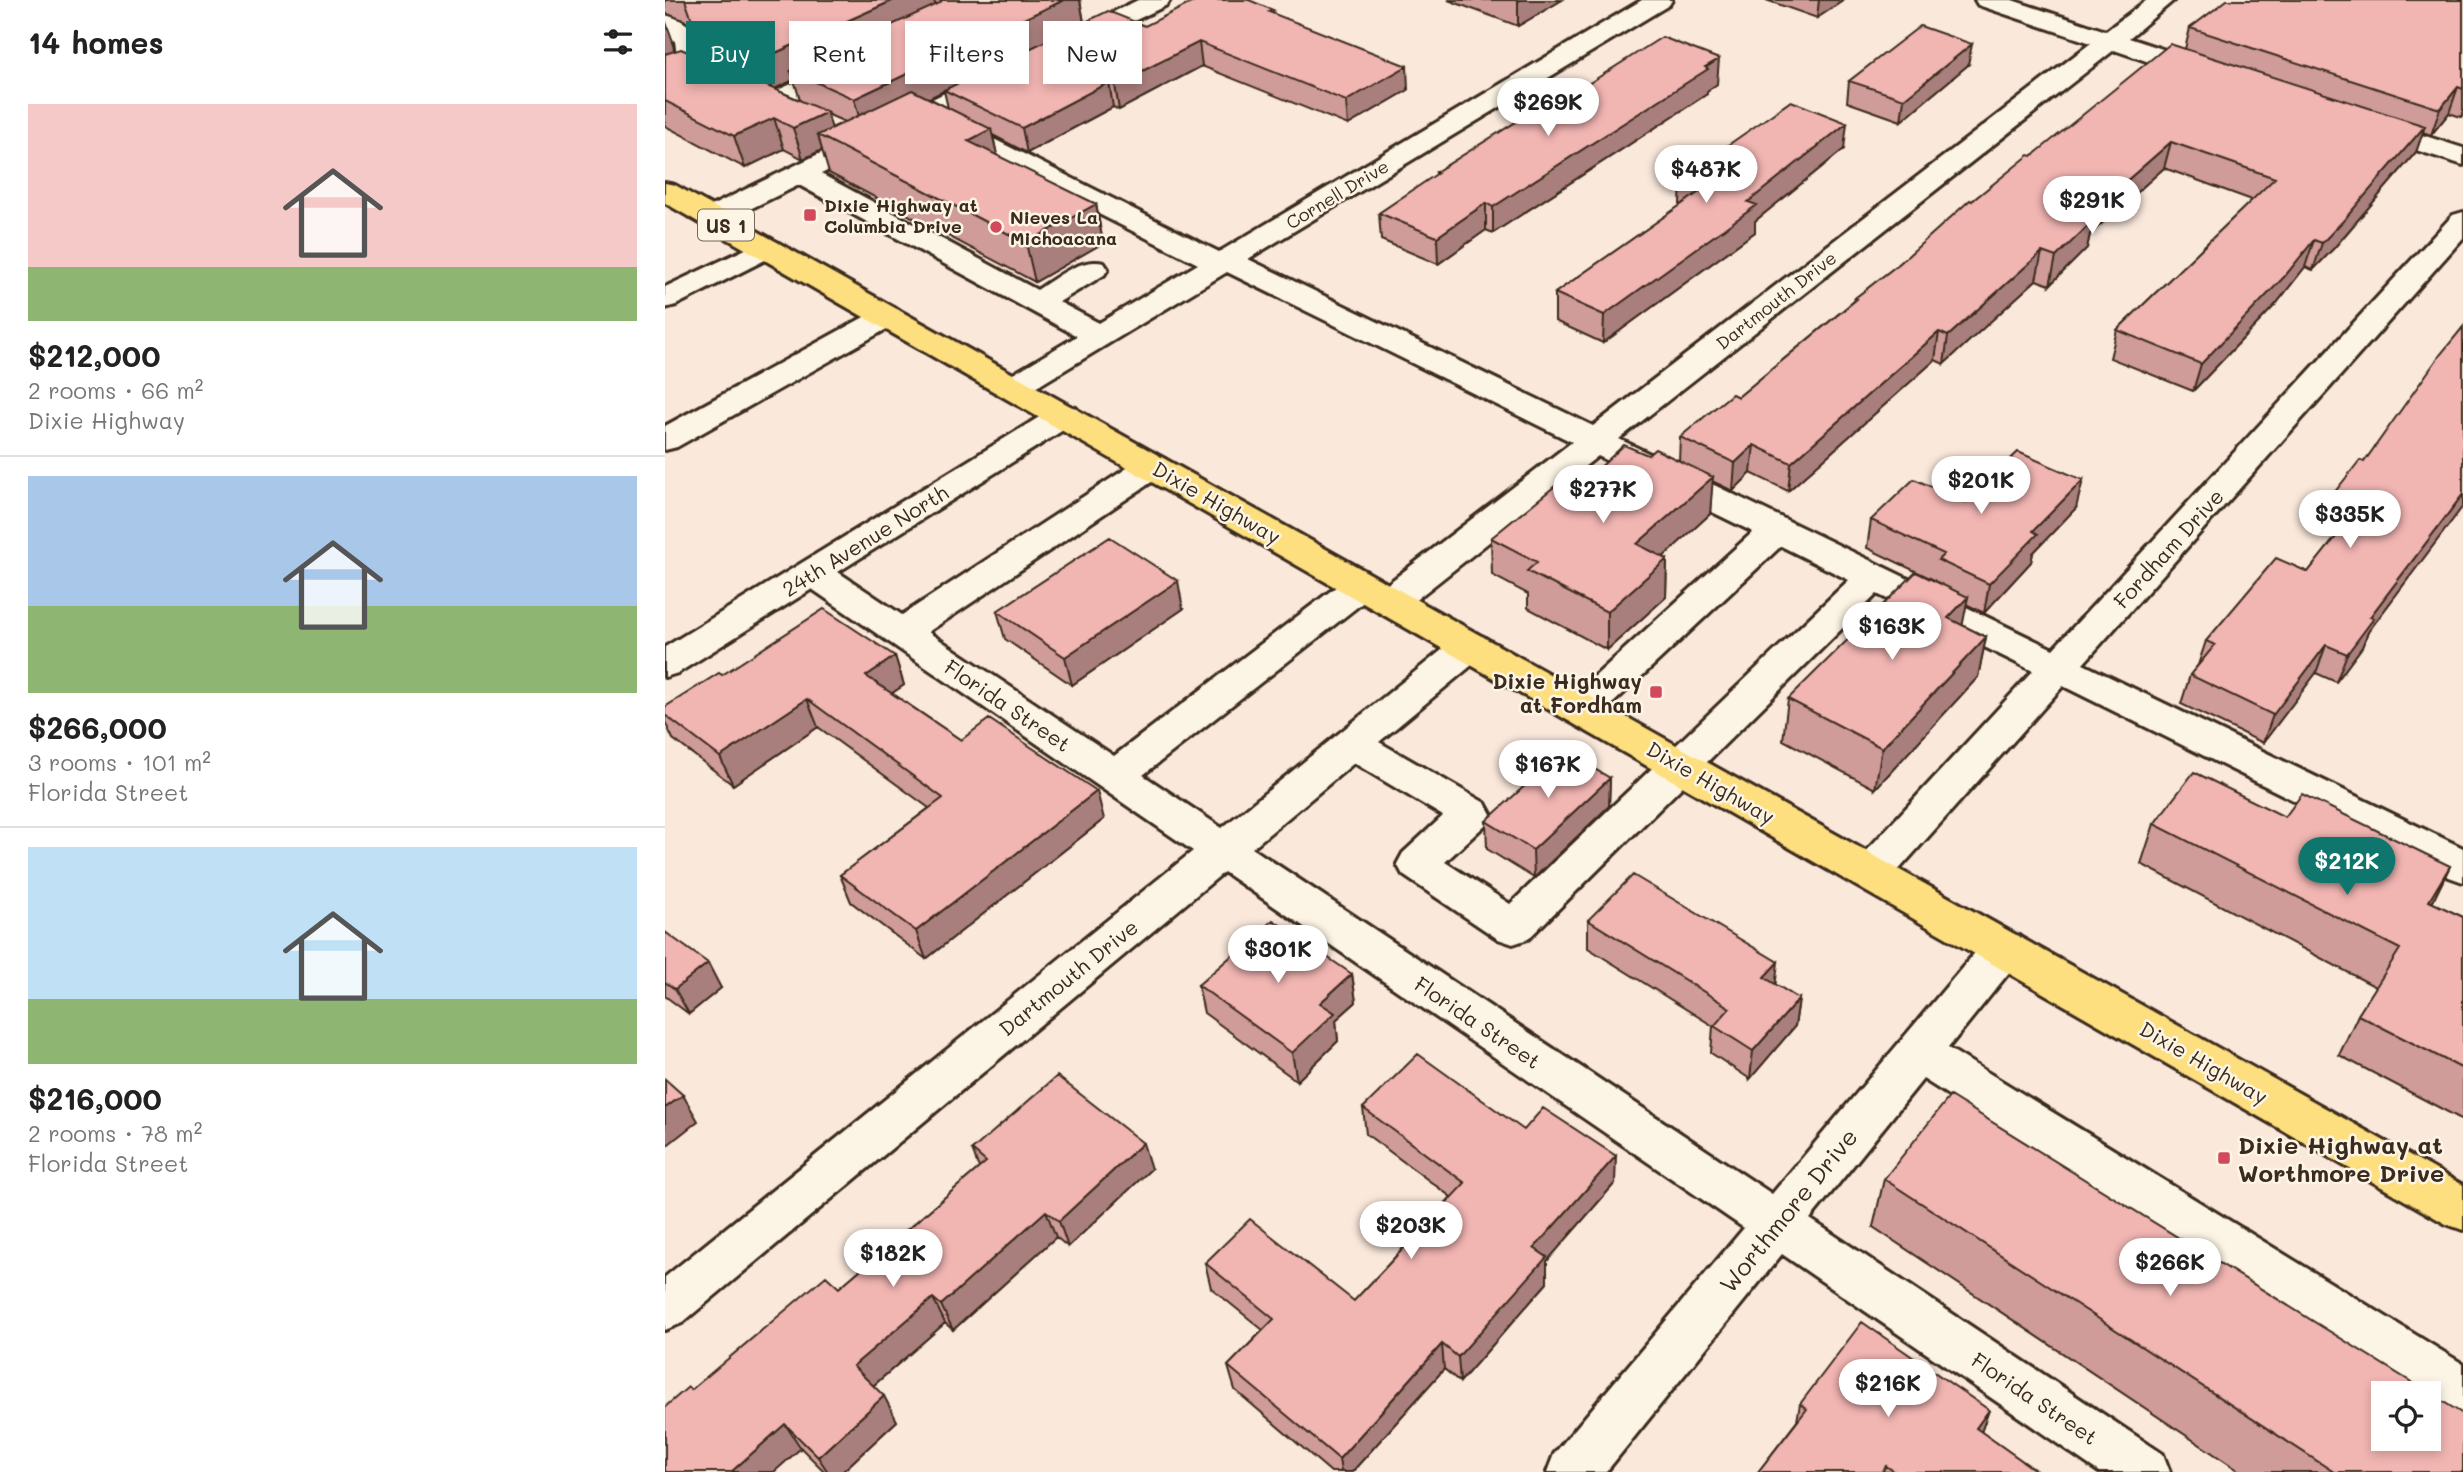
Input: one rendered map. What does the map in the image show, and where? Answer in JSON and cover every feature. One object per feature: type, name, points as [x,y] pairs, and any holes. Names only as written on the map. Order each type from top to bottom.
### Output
[{"type":"main road","name":"Dixie Highway","points":[[665,191],[1065,415],[2463,1209]]},
{"type":"street","points":[[1114,21],[1158,0]]},
{"type":"street","name":"Cornell Drive","points":[[1014,387],[1660,0]]},
{"type":"street","points":[[1987,0],[2231,81]]},
{"type":"street","name":"Dartmouth Drive","points":[[1114,777],[1595,441],[2162,0]]},
{"type":"street","points":[[665,23],[687,38],[703,72],[665,79]]},
{"type":"street","points":[[797,84],[761,97],[798,114]]},
{"type":"street","points":[[711,217],[984,84]]},
{"type":"street","points":[[922,114],[2463,866]]},
{"type":"street","points":[[2347,119],[2463,158]]},
{"type":"street","points":[[837,130],[864,143]]},
{"type":"street","points":[[800,174],[1100,336]]},
{"type":"street","name":"Fordham Drive","points":[[1871,873],[2463,221]]},
{"type":"street","points":[[665,299],[767,248]]},
{"type":"street","points":[[1037,302],[1093,269]]},
{"type":"street","points":[[665,440],[888,316]]},
{"type":"street","name":"24th Avenue North","points":[[665,664],[1065,415]]},
{"type":"street","points":[[901,633],[1153,466]]},
{"type":"street","points":[[1583,709],[1777,530]]},
{"type":"street","name":"Florida Street","points":[[812,572],[2144,1472]]},
{"type":"street","points":[[1352,744],[1471,814],[1417,864],[1513,927],[1873,577]]},
{"type":"street","name":"Dartmouth Drive","points":[[665,1307],[1471,646]]},
{"type":"street","name":"Worthmore Drive","points":[[1573,1472],[2004,948]]},
{"type":"street","points":[[1918,1053],[2463,1392]]},
{"type":"building","points":[[685,0],[894,0],[847,21],[789,21],[789,47],[775,53],[775,21],[692,21]]},
{"type":"building","points":[[942,0],[1064,0],[1019,21],[905,21],[905,75],[891,82],[891,25]]},
{"type":"building","points":[[1197,0],[1249,0],[1273,10],[1269,12],[1407,66],[1346,101],[1199,42],[1142,71],[1142,25],[1145,26]]},
{"type":"building","points":[[2227,0],[2463,0],[2463,89],[2458,87],[2440,109],[2190,28]]},
{"type":"building","points":[[1108,11],[1133,21],[1087,21]]},
{"type":"building","points":[[1920,26],[1972,44],[1904,99],[1849,81]]},
{"type":"building","points":[[1662,37],[1719,59],[1705,67],[1708,69],[1493,207],[1486,203],[1437,237],[1379,213],[1438,173],[1436,172],[1532,112],[1539,115]]},
{"type":"building","points":[[1043,42],[1043,84],[1105,84],[1022,128],[944,90],[956,84],[1029,84],[1029,49]]},
{"type":"building","points":[[2170,44],[2425,126],[2343,221],[2322,243],[2314,240],[2285,276],[2201,364],[2117,330],[2275,178],[2171,142],[2084,218],[2093,221],[2056,257],[2042,252],[1948,336],[1939,332],[1791,463],[1754,445],[1735,463],[1680,437],[1732,394],[1738,397],[1900,263],[1970,200],[2029,155],[2032,156]]},
{"type":"building","points":[[681,49],[686,51],[686,84],[762,84],[827,112],[793,128],[774,118],[734,136],[665,101],[665,54]]},
{"type":"building","points":[[820,84],[886,84],[854,99]]},
{"type":"building","points":[[912,90],[991,129],[968,141],[1096,204],[1026,243],[818,135]]},
{"type":"building","points":[[1791,101],[1847,123],[1748,202],[1757,205],[1604,315],[1555,293],[1705,188],[1681,178]]},
{"type":"building","points":[[2463,327],[2463,494],[2370,617],[2374,618],[2347,654],[2326,645],[2273,715],[2190,675],[2215,645],[2206,641],[2276,558],[2308,572],[2362,504],[2334,493],[2360,460],[2364,462]]},
{"type":"building","points":[[1624,445],[1648,455],[1655,449],[1713,477],[1637,544],[1667,559],[1607,612],[1527,571],[1537,562],[1491,538],[1560,482],[1576,490]]},
{"type":"building","points":[[2018,452],[2083,480],[2033,531],[2038,534],[1989,584],[1938,560],[1944,554],[1871,520],[1914,479],[1966,502]]},
{"type":"building","points":[[1110,537],[1178,581],[1065,657],[997,611]]},
{"type":"building","points":[[1916,572],[1968,597],[1948,618],[1986,637],[1882,748],[1788,699]]},
{"type":"building","points":[[824,609],[895,656],[866,676],[961,740],[989,719],[1097,791],[916,931],[840,875],[943,798],[807,699],[720,757],[665,715],[665,707],[719,673],[722,675]]},
{"type":"building","points":[[1563,751],[1610,778],[1533,850],[1486,821]]},
{"type":"building","points":[[2194,772],[2285,817],[2302,794],[2450,866],[2429,901],[2463,917],[2463,1069],[2358,1015],[2400,949],[2154,824]]},
{"type":"building","points":[[1633,875],[1778,962],[1764,977],[1799,999],[1753,1051],[1714,1026],[1730,1008],[1588,920]]},
{"type":"building","points":[[1273,920],[1352,974],[1320,1003],[1335,1013],[1292,1053],[1198,985]]},
{"type":"building","points":[[665,932],[708,963],[675,989],[665,982]]},
{"type":"building","points":[[1418,1054],[1524,1130],[1543,1108],[1616,1156],[1534,1248],[1547,1257],[1458,1357],[1442,1344],[1339,1459],[1228,1366],[1274,1319],[1205,1263],[1250,1219],[1354,1301],[1465,1183],[1363,1108]]},
{"type":"building","points":[[1057,1076],[1143,1143],[1059,1221],[1046,1211],[941,1305],[933,1298],[853,1366],[884,1396],[818,1457],[785,1424],[731,1472],[665,1472],[665,1407],[688,1387],[691,1390],[826,1276],[839,1288],[986,1162],[972,1150]]},
{"type":"building","points":[[665,1079],[683,1095],[665,1108]]},
{"type":"building","points":[[1950,1096],[2410,1381],[2371,1381],[2371,1451],[2441,1451],[2441,1400],[2463,1414],[2463,1472],[2334,1472],[1884,1179]]},
{"type":"building","points":[[1862,1322],[1989,1410],[1976,1428],[2038,1472],[1895,1472],[1886,1466],[1882,1472],[1758,1472],[1807,1409],[1800,1404]]},
{"type":"place","name":"Dixie Highway at Columbia Drive","points":[[810,215]]},
{"type":"place","name":"Nieves La Michoacana","points":[[996,227]]},
{"type":"place","name":"Dixie Highway at Fordham","points":[[1656,692]]},
{"type":"place","name":"Dixie Highway at Worthmore Drive","points":[[2224,1158]]}]
